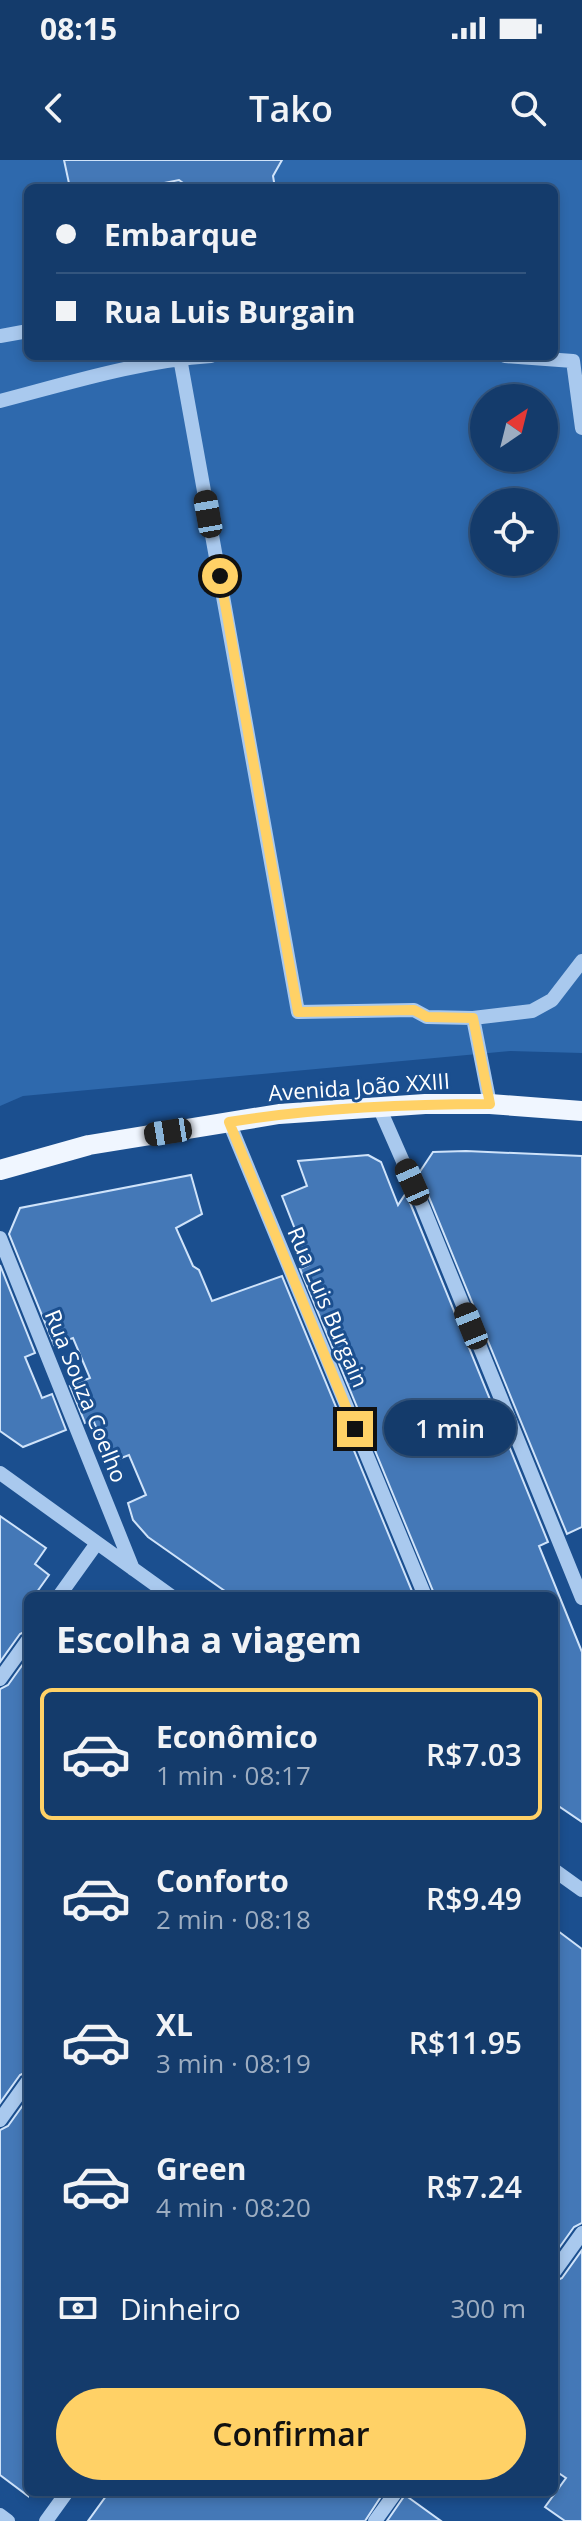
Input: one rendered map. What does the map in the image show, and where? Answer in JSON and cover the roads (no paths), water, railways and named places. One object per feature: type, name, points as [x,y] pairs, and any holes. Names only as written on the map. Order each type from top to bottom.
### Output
[{"type":"main road","name":"Avenida João XXIII","points":[[0,1170],[89,1145],[279,1114],[490,1104],[582,1111]]},
{"type":"street","points":[[0,336],[24,332]]},
{"type":"street","points":[[0,401],[116,363],[154,360]]},
{"type":"street","points":[[180,360],[298,1012],[414,1010],[427,1017],[473,1018],[532,1011],[552,1000],[582,961]]},
{"type":"street","points":[[558,360],[573,361],[582,428]]},
{"type":"street","points":[[473,1018],[490,1104]]},
{"type":"street","points":[[379,1107],[423,1207],[582,1598]]},
{"type":"street","name":"Rua Luis Burgain","points":[[229,1122],[423,1592]]},
{"type":"street","name":"Rua Souza Coelho","points":[[0,1238],[133,1569]]},
{"type":"street","points":[[0,1473],[165,1592]]},
{"type":"street","points":[[62,1592],[97,1543]]},
{"type":"street","points":[[0,1679],[24,1646]]},
{"type":"street","points":[[558,1873],[582,1890]]},
{"type":"street","points":[[0,2120],[24,2087]]},
{"type":"street","points":[[558,2266],[582,2233]]},
{"type":"street","points":[[46,2521],[64,2496]]},
{"type":"street","points":[[375,2521],[393,2496]]},
{"type":"street","points":[[0,2515],[8,2521]]}]
